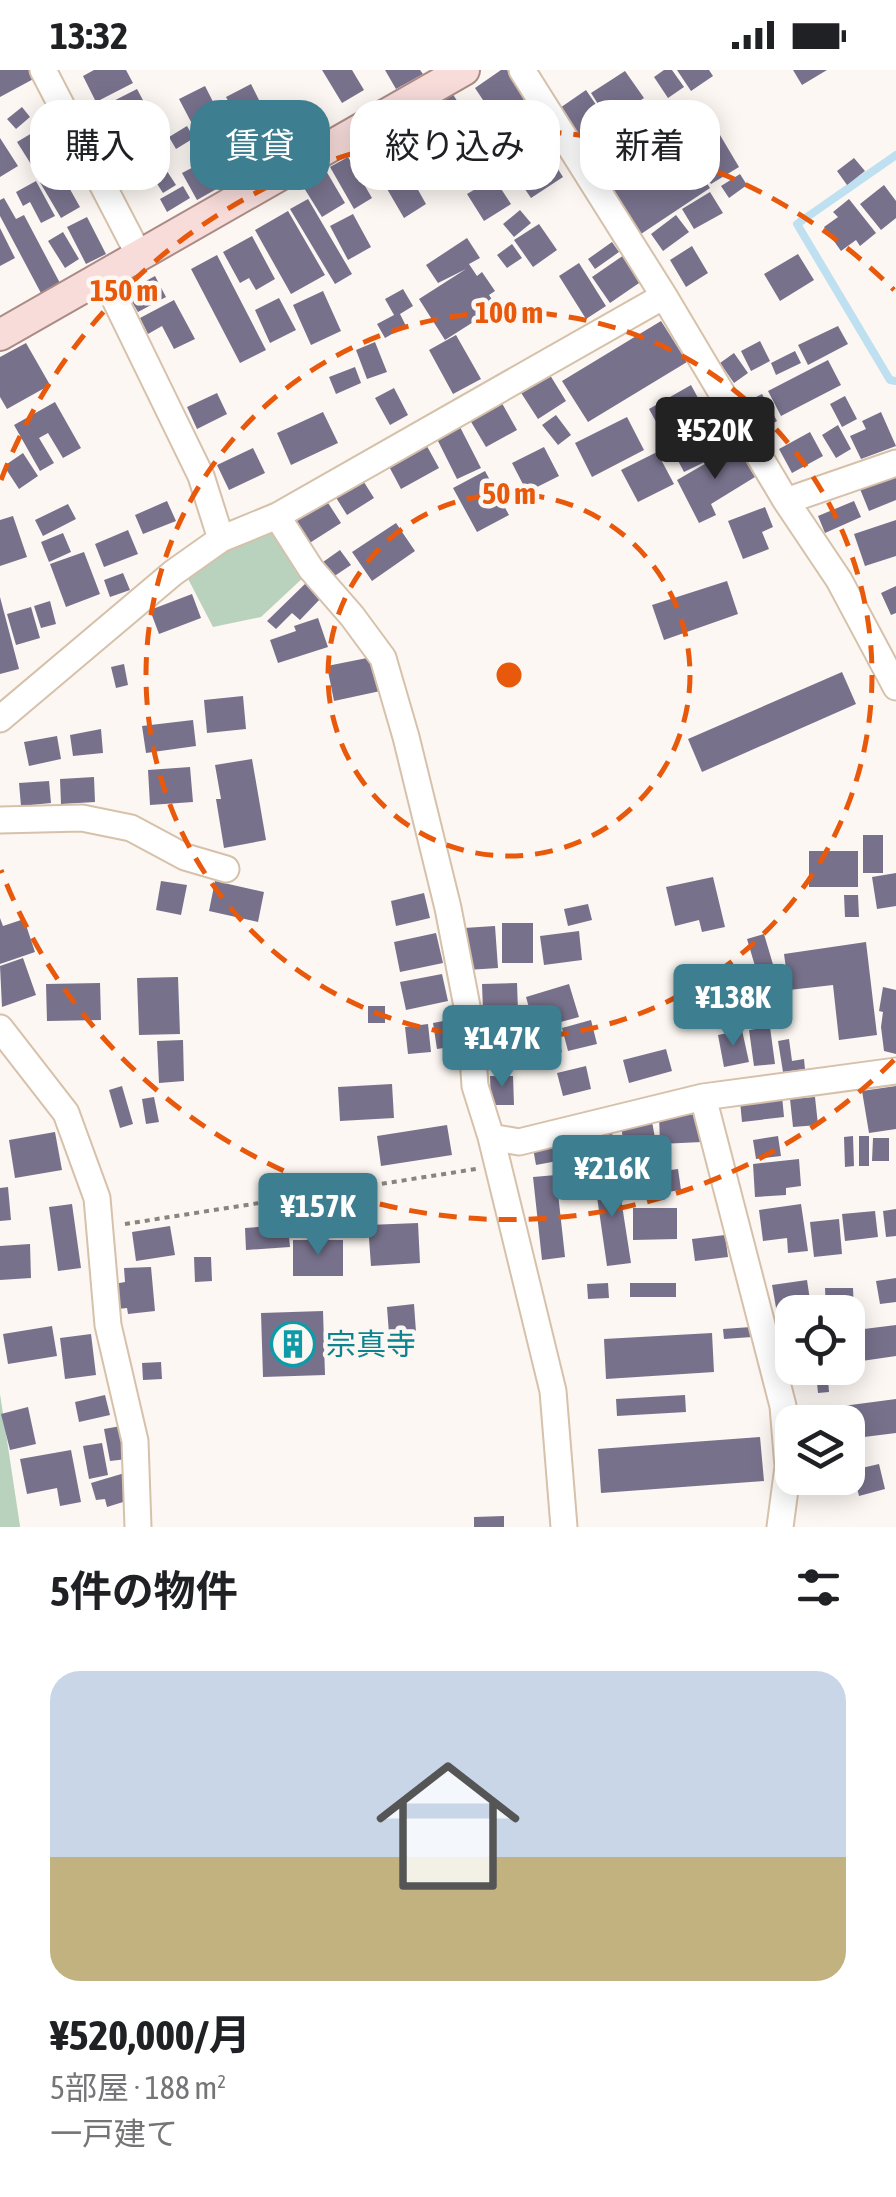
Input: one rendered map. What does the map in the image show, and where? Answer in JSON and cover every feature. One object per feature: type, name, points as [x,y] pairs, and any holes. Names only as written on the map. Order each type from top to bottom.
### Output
[{"type":"main road","points":[[0,336],[464,70]]},
{"type":"street","points":[[43,70],[140,257]]},
{"type":"street","points":[[522,70],[664,296],[786,501],[839,580],[896,687]]},
{"type":"street","points":[[104,277],[201,476],[222,539]]},
{"type":"street","points":[[0,719],[173,572],[222,539],[277,516],[664,296]]},
{"type":"street","points":[[786,501],[896,463]]},
{"type":"street","points":[[277,516],[311,569],[383,658],[448,908],[472,1027],[475,1086],[553,1391],[564,1527]]},
{"type":"street","points":[[0,820],[82,818],[131,828],[185,857],[226,868]]},
{"type":"street","points":[[0,1028],[66,1114],[97,1198],[108,1325],[135,1441],[138,1527]]},
{"type":"street","points":[[491,1137],[519,1142],[703,1097],[896,1071]]},
{"type":"street","points":[[703,1097],[783,1406],[788,1467],[780,1527]]},
{"type":"path","points":[[100,1227],[498,1166]]},
{"type":"green space","points":[[273,526],[306,575],[261,617],[213,627],[185,573],[225,546]]},
{"type":"green space","points":[[0,1394],[20,1526],[20,1527],[0,1527]]},
{"type":"building","points":[[0,70],[36,70],[39,76],[0,97]]},
{"type":"building","points":[[94,70],[126,70],[133,83],[95,100],[83,76]]},
{"type":"building","points":[[322,70],[352,70],[364,90],[342,103]]},
{"type":"building","points":[[385,70],[420,70],[423,74],[396,89]]},
{"type":"building","points":[[507,70],[527,100],[483,100],[475,88]]},
{"type":"building","points":[[672,70],[684,87],[668,98],[654,77]]},
{"type":"building","points":[[677,70],[709,70],[713,76],[691,91]]},
{"type":"building","points":[[793,70],[827,70],[802,85]]},
{"type":"building","points":[[625,71],[644,98],[596,100],[591,93]]},
{"type":"building","points":[[251,84],[259,100],[228,100],[226,97]]},
{"type":"building","points":[[205,86],[212,100],[190,100],[190,120],[179,99]]},
{"type":"building","points":[[137,89],[143,100],[115,100]]},
{"type":"building","points":[[586,90],[593,100],[580,100],[580,134],[575,137],[560,114],[560,108]]},
{"type":"building","points":[[22,107],[30,117],[16,129],[7,119]]},
{"type":"building","points":[[187,126],[190,131],[190,140],[176,149],[170,136]]},
{"type":"building","points":[[30,134],[30,163],[17,142]]},
{"type":"building","points":[[720,135],[739,167],[720,179]]},
{"type":"building","points":[[0,138],[18,166],[0,177]]},
{"type":"building","points":[[348,157],[350,190],[367,190],[372,198],[354,209],[330,167]]},
{"type":"building","points":[[854,158],[865,171],[847,185],[837,171]]},
{"type":"building","points":[[190,169],[190,187],[182,173]]},
{"type":"building","points":[[740,174],[747,185],[729,198],[721,186]]},
{"type":"building","points":[[330,178],[345,203],[322,217],[305,190],[330,190]]},
{"type":"building","points":[[30,184],[30,190],[41,190],[55,216],[41,223],[30,202],[23,206],[16,192]]},
{"type":"building","points":[[884,185],[896,201],[896,218],[881,230],[860,204]]},
{"type":"building","points":[[183,186],[190,198],[167,212],[160,199]]},
{"type":"building","points":[[44,190],[70,190],[80,207],[61,218]]},
{"type":"building","points":[[191,190],[215,190],[197,200]]},
{"type":"building","points":[[388,190],[418,190],[426,204],[404,218]]},
{"type":"building","points":[[474,190],[502,190],[511,204],[484,221],[467,194]]},
{"type":"building","points":[[526,190],[543,190],[531,198]]},
{"type":"building","points":[[611,190],[707,190],[641,234]]},
{"type":"building","points":[[710,192],[723,213],[694,229],[682,209]]},
{"type":"building","points":[[4,198],[16,219],[24,215],[61,285],[42,295],[0,216],[0,200]]},
{"type":"building","points":[[308,199],[352,274],[335,284],[290,209]]},
{"type":"building","points":[[849,199],[876,233],[860,246],[856,240],[841,251],[824,227],[838,217],[833,212]]},
{"type":"building","points":[[520,210],[531,223],[514,237],[503,224]]},
{"type":"building","points":[[288,211],[325,275],[291,294],[255,230]]},
{"type":"building","points":[[353,214],[371,247],[348,260],[330,226]]},
{"type":"building","points":[[676,215],[689,232],[663,251],[651,234]]},
{"type":"building","points":[[87,217],[106,254],[86,264],[67,227]]},
{"type":"building","points":[[539,224],[557,250],[533,267],[514,240]]},
{"type":"building","points":[[0,228],[15,258],[0,266]]},
{"type":"building","points":[[63,232],[79,259],[65,268],[48,241]]},
{"type":"building","points":[[252,236],[275,279],[256,290],[249,278],[240,283],[223,252]]},
{"type":"building","points":[[467,238],[480,258],[469,264],[477,276],[482,272],[495,291],[489,295],[497,307],[445,340],[419,299],[466,269],[438,283],[426,265]]},
{"type":"building","points":[[612,242],[619,252],[595,269],[588,259]]},
{"type":"building","points":[[512,244],[522,258],[507,268],[497,255]]},
{"type":"building","points":[[692,246],[708,273],[686,287],[670,260]]},
{"type":"building","points":[[798,254],[814,280],[780,301],[764,274]]},
{"type":"building","points":[[217,255],[266,350],[240,363],[191,269]]},
{"type":"building","points":[[624,255],[642,281],[610,303],[592,277]]},
{"type":"building","points":[[579,263],[606,306],[586,319],[559,276]]},
{"type":"building","points":[[155,276],[166,297],[138,312],[126,292]]},
{"type":"building","points":[[403,289],[413,306],[400,314],[406,326],[385,338],[377,324],[394,315],[385,299]]},
{"type":"building","points":[[323,291],[341,331],[311,345],[293,305]]},
{"type":"building","points":[[279,298],[296,330],[270,343],[255,310]]},
{"type":"building","points":[[174,300],[195,339],[174,349],[162,326],[148,334],[140,318]]},
{"type":"building","points":[[661,321],[687,362],[588,422],[562,381]]},
{"type":"building","points":[[838,326],[848,344],[808,365],[798,345]]},
{"type":"building","points":[[456,335],[481,379],[453,394],[429,350]]},
{"type":"building","points":[[760,341],[770,361],[751,371],[741,351]]},
{"type":"building","points":[[375,342],[387,372],[367,379],[356,350]]},
{"type":"building","points":[[26,343],[50,385],[7,409],[0,397],[0,357]]},
{"type":"building","points":[[795,351],[801,363],[776,375],[771,363]]},
{"type":"building","points":[[734,353],[748,373],[734,383],[720,363]]},
{"type":"building","points":[[828,360],[841,385],[781,416],[768,391]]},
{"type":"building","points":[[355,367],[361,383],[336,394],[329,377]]},
{"type":"building","points":[[545,367],[566,401],[538,419],[516,385]]},
{"type":"building","points":[[691,385],[703,407],[676,422],[681,430],[665,438],[649,409]]},
{"type":"building","points":[[394,388],[408,415],[390,425],[375,398]]},
{"type":"building","points":[[217,393],[227,414],[197,429],[187,407]]},
{"type":"building","points":[[762,394],[777,421],[760,431],[744,403]]},
{"type":"building","points":[[845,396],[857,419],[842,427],[830,404]]},
{"type":"building","points":[[499,398],[517,430],[486,447],[467,415]]},
{"type":"building","points":[[55,402],[81,448],[63,458],[48,433],[39,438],[54,463],[40,471],[14,425]]},
{"type":"building","points":[[323,412],[338,443],[291,465],[277,433]]},
{"type":"building","points":[[881,412],[896,446],[861,459],[850,436],[866,429],[862,421]]},
{"type":"building","points":[[556,415],[571,435],[558,445],[542,425]]},
{"type":"building","points":[[627,417],[644,450],[592,477],[575,443]]},
{"type":"building","points":[[728,420],[735,435],[712,447],[717,456],[684,472],[672,449]]},
{"type":"building","points":[[838,425],[851,449],[836,458],[822,435]]},
{"type":"building","points":[[460,427],[481,468],[457,479],[437,439]]},
{"type":"building","points":[[810,432],[823,456],[792,473],[779,449]]},
{"type":"building","points":[[423,439],[439,468],[401,489],[385,459]]},
{"type":"building","points":[[736,446],[755,477],[711,504],[716,515],[699,523],[677,480]]},
{"type":"building","points":[[544,447],[559,476],[527,492],[512,463]]},
{"type":"building","points":[[253,448],[265,473],[229,490],[217,465]]},
{"type":"building","points":[[657,452],[674,484],[638,502],[621,470]]},
{"type":"building","points":[[23,453],[38,476],[19,489],[4,466]]},
{"type":"building","points":[[485,471],[509,515],[477,532],[453,488]]},
{"type":"building","points":[[896,474],[896,500],[869,511],[860,489]]},
{"type":"building","points":[[362,479],[374,498],[347,515],[335,496]]},
{"type":"building","points":[[323,495],[341,523],[308,544],[290,517]]},
{"type":"building","points":[[167,501],[176,521],[143,534],[135,515]]},
{"type":"building","points":[[854,501],[861,517],[825,533],[818,516]]},
{"type":"building","points":[[68,504],[76,519],[43,536],[35,520]]},
{"type":"building","points":[[765,507],[773,527],[762,532],[769,549],[743,559],[728,521]]},
{"type":"building","points":[[13,516],[27,557],[0,566],[0,520]]},
{"type":"building","points":[[896,520],[896,556],[865,566],[854,534]]},
{"type":"building","points":[[396,523],[415,551],[372,581],[352,552]]},
{"type":"building","points":[[128,530],[138,554],[104,567],[95,544]]},
{"type":"building","points":[[63,533],[71,552],[49,562],[41,542]]},
{"type":"building","points":[[340,550],[351,565],[333,577],[323,562]]},
{"type":"building","points":[[84,552],[100,594],[66,607],[50,564]]},
{"type":"building","points":[[123,573],[130,590],[110,597],[104,580]]},
{"type":"building","points":[[727,581],[738,614],[664,640],[652,605]]},
{"type":"building","points":[[307,582],[322,597],[300,620],[292,613],[276,629],[267,621]]},
{"type":"building","points":[[896,586],[896,613],[891,615],[881,593]]},
{"type":"building","points":[[192,594],[201,618],[159,634],[150,610]]},
{"type":"building","points":[[0,597],[19,669],[0,674]]},
{"type":"building","points":[[50,601],[56,624],[41,628],[34,606]]},
{"type":"building","points":[[31,607],[40,638],[16,645],[7,614]]},
{"type":"building","points":[[318,618],[328,647],[278,663],[270,640]]},
{"type":"building","points":[[372,657],[385,690],[334,701],[327,666]]},
{"type":"building","points":[[124,664],[128,685],[116,688],[111,667]]},
{"type":"building","points":[[842,672],[856,704],[702,772],[688,739]]},
{"type":"building","points":[[243,696],[246,729],[207,733],[204,700]]},
{"type":"building","points":[[193,720],[196,746],[146,753],[142,726]]},
{"type":"building","points":[[101,729],[103,753],[73,756],[70,735]]},
{"type":"building","points":[[57,736],[61,759],[29,766],[24,742]]},
{"type":"building","points":[[252,759],[266,840],[224,848],[215,765]]},
{"type":"building","points":[[190,767],[193,802],[150,805],[148,770]]},
{"type":"building","points":[[94,777],[95,802],[61,804],[60,779]]},
{"type":"building","points":[[49,781],[51,803],[21,806],[19,783]]},
{"type":"building","points":[[863,835],[883,835],[883,873],[863,873]]},
{"type":"building","points":[[809,851],[858,851],[858,887],[809,887]]},
{"type":"building","points":[[896,873],[896,906],[877,909],[872,877]]},
{"type":"building","points":[[713,877],[725,927],[702,932],[699,920],[675,926],[666,887]]},
{"type":"building","points":[[161,881],[187,885],[181,915],[156,910]]},
{"type":"building","points":[[215,881],[264,892],[258,922],[209,911]]},
{"type":"building","points":[[424,893],[430,918],[396,926],[391,901]]},
{"type":"building","points":[[844,895],[858,895],[859,917],[845,917]]},
{"type":"building","points":[[588,904],[592,920],[568,926],[564,909]]},
{"type":"building","points":[[0,918],[3,926],[24,919],[35,952],[0,964]]},
{"type":"building","points":[[502,923],[533,923],[533,963],[502,963]]},
{"type":"building","points":[[495,926],[498,968],[467,970],[464,928]]},
{"type":"building","points":[[579,931],[582,960],[544,965],[540,936]]},
{"type":"building","points":[[436,933],[443,963],[400,972],[394,942]]},
{"type":"building","points":[[764,934],[777,978],[760,983],[747,939]]},
{"type":"building","points":[[866,942],[877,1035],[839,1040],[833,985],[789,990],[784,954]]},
{"type":"building","points":[[23,958],[36,995],[2,1007],[0,966]]},
{"type":"building","points":[[442,974],[448,1001],[406,1010],[400,982]]},
{"type":"building","points":[[178,977],[180,1034],[139,1035],[137,978]]},
{"type":"building","points":[[100,983],[101,1020],[47,1021],[46,984]]},
{"type":"building","points":[[517,983],[518,1011],[483,1011],[482,984]]},
{"type":"building","points":[[569,984],[579,1017],[535,1029],[526,997]]},
{"type":"building","points":[[883,987],[896,990],[896,1054],[884,1051],[883,1012],[879,1011]]},
{"type":"building","points":[[368,1006],[385,1006],[385,1023],[368,1023]]},
{"type":"building","points":[[459,1018],[463,1045],[437,1049],[433,1023]]},
{"type":"building","points":[[591,1020],[597,1044],[568,1051],[562,1028]]},
{"type":"building","points":[[513,1021],[513,1042],[492,1043],[491,1022]]},
{"type":"building","points":[[428,1024],[431,1052],[408,1054],[405,1027]]},
{"type":"building","points":[[770,1027],[775,1064],[754,1066],[749,1030]]},
{"type":"building","points":[[556,1029],[562,1052],[534,1059],[528,1037]]},
{"type":"building","points":[[742,1030],[749,1062],[724,1067],[718,1035]]},
{"type":"building","points":[[789,1039],[792,1061],[804,1059],[805,1069],[783,1072],[778,1041]]},
{"type":"building","points":[[183,1040],[184,1081],[159,1083],[157,1041]]},
{"type":"building","points":[[666,1049],[672,1071],[629,1083],[623,1060]]},
{"type":"building","points":[[586,1066],[591,1089],[563,1096],[557,1073]]},
{"type":"building","points":[[490,1076],[513,1076],[514,1105],[491,1105]]},
{"type":"building","points":[[392,1084],[394,1118],[340,1121],[338,1087]]},
{"type":"building","points":[[122,1086],[133,1124],[120,1128],[109,1090]]},
{"type":"building","points":[[896,1086],[896,1129],[869,1133],[862,1091]]},
{"type":"building","points":[[782,1096],[784,1117],[742,1122],[740,1101]]},
{"type":"building","points":[[154,1097],[159,1122],[146,1124],[142,1099]]},
{"type":"building","points":[[815,1097],[818,1125],[793,1127],[790,1099]]},
{"type":"building","points":[[701,1114],[702,1142],[660,1144],[659,1116]]},
{"type":"building","points":[[651,1116],[655,1138],[624,1144],[620,1121]]},
{"type":"building","points":[[447,1125],[452,1155],[381,1166],[377,1136]]},
{"type":"building","points":[[55,1132],[62,1170],[15,1178],[9,1140]]},
{"type":"building","points":[[612,1133],[615,1150],[536,1165],[533,1148]]},
{"type":"building","points":[[778,1136],[781,1156],[756,1159],[753,1140]]},
{"type":"building","points":[[853,1136],[854,1166],[845,1167],[844,1137]]},
{"type":"building","points":[[859,1136],[869,1136],[869,1166],[859,1166]]},
{"type":"building","points":[[873,1138],[889,1138],[889,1161],[872,1161]]},
{"type":"building","points":[[799,1159],[801,1186],[786,1188],[786,1195],[755,1197],[753,1164]]},
{"type":"building","points":[[678,1169],[681,1190],[633,1197],[629,1176]]},
{"type":"building","points":[[617,1173],[631,1263],[607,1266],[594,1176]]},
{"type":"building","points":[[556,1175],[565,1257],[542,1260],[533,1177]]},
{"type":"building","points":[[8,1187],[11,1220],[0,1221],[0,1188]]},
{"type":"building","points":[[72,1204],[81,1268],[58,1271],[49,1207]]},
{"type":"building","points":[[801,1204],[808,1251],[788,1253],[787,1238],[763,1241],[759,1210]]},
{"type":"building","points":[[633,1208],[677,1208],[677,1239],[633,1240]]},
{"type":"building","points":[[896,1209],[896,1236],[886,1237],[883,1211]]},
{"type":"building","points":[[875,1211],[878,1237],[845,1241],[842,1214]]},
{"type":"building","points":[[839,1219],[842,1254],[814,1257],[810,1222]]},
{"type":"building","name":"宗真寺","points":[[418,1223],[420,1263],[371,1266],[368,1225]]},
{"type":"building","points":[[288,1225],[290,1247],[246,1250],[245,1228]]},
{"type":"building","points":[[170,1226],[175,1255],[136,1261],[132,1232]]},
{"type":"building","points":[[725,1235],[728,1257],[695,1261],[692,1239]]},
{"type":"building","name":"宗真寺","points":[[293,1240],[343,1240],[343,1276],[293,1276]]},
{"type":"building","points":[[30,1244],[31,1278],[0,1280],[0,1246]]},
{"type":"building","points":[[194,1257],[211,1257],[212,1281],[195,1282]]},
{"type":"building","points":[[151,1267],[155,1311],[128,1314],[127,1308],[117,1309],[114,1284],[125,1282],[124,1268]]},
{"type":"building","points":[[896,1278],[896,1302],[880,1304],[876,1281]]},
{"type":"building","points":[[807,1280],[809,1295],[775,1295],[775,1302],[772,1285]]},
{"type":"building","points":[[608,1283],[609,1298],[588,1299],[587,1284]]},
{"type":"building","points":[[630,1283],[676,1283],[676,1297],[630,1297]]},
{"type":"building","points":[[825,1288],[853,1288],[853,1295],[825,1295]]},
{"type":"building","points":[[414,1304],[416,1332],[389,1334],[387,1307]]},
{"type":"building","name":"宗真寺","points":[[323,1311],[325,1375],[263,1377],[261,1313]]},
{"type":"building","points":[[896,1325],[896,1356],[865,1361],[865,1329]]},
{"type":"building","points":[[52,1326],[57,1356],[8,1364],[3,1334]]},
{"type":"building","points":[[751,1327],[752,1337],[724,1339],[723,1329]]},
{"type":"building","points":[[712,1333],[714,1372],[606,1379],[604,1339]]},
{"type":"building","points":[[91,1334],[96,1375],[65,1379],[60,1338]]},
{"type":"building","points":[[161,1362],[162,1379],[143,1380],[142,1363]]},
{"type":"building","points":[[817,1385],[828,1385],[829,1392],[818,1393]]},
{"type":"building","points":[[105,1395],[110,1415],[79,1422],[75,1402]]},
{"type":"building","points":[[685,1395],[686,1412],[617,1416],[616,1399]]},
{"type":"building","points":[[896,1399],[896,1433],[865,1437],[865,1405],[851,1405]]},
{"type":"building","points":[[28,1407],[36,1444],[10,1450],[1,1414]]},
{"type":"building","points":[[121,1426],[127,1459],[110,1461],[104,1429]]},
{"type":"building","points":[[760,1437],[764,1481],[601,1493],[598,1449]]},
{"type":"building","points":[[102,1443],[108,1475],[89,1479],[83,1446]]},
{"type":"building","points":[[71,1450],[81,1502],[60,1506],[57,1488],[27,1494],[20,1459]]},
{"type":"building","points":[[879,1464],[885,1489],[865,1494],[865,1467]]},
{"type":"building","points":[[128,1472],[136,1498],[107,1507],[105,1499],[96,1500],[91,1483]]},
{"type":"building","points":[[504,1516],[504,1527],[474,1527],[474,1517]]},
{"type":"waterway","points":[[896,155],[797,224],[890,380],[896,381]]},
{"type":"place","name":"宗真寺","points":[[293,1344]]}]
